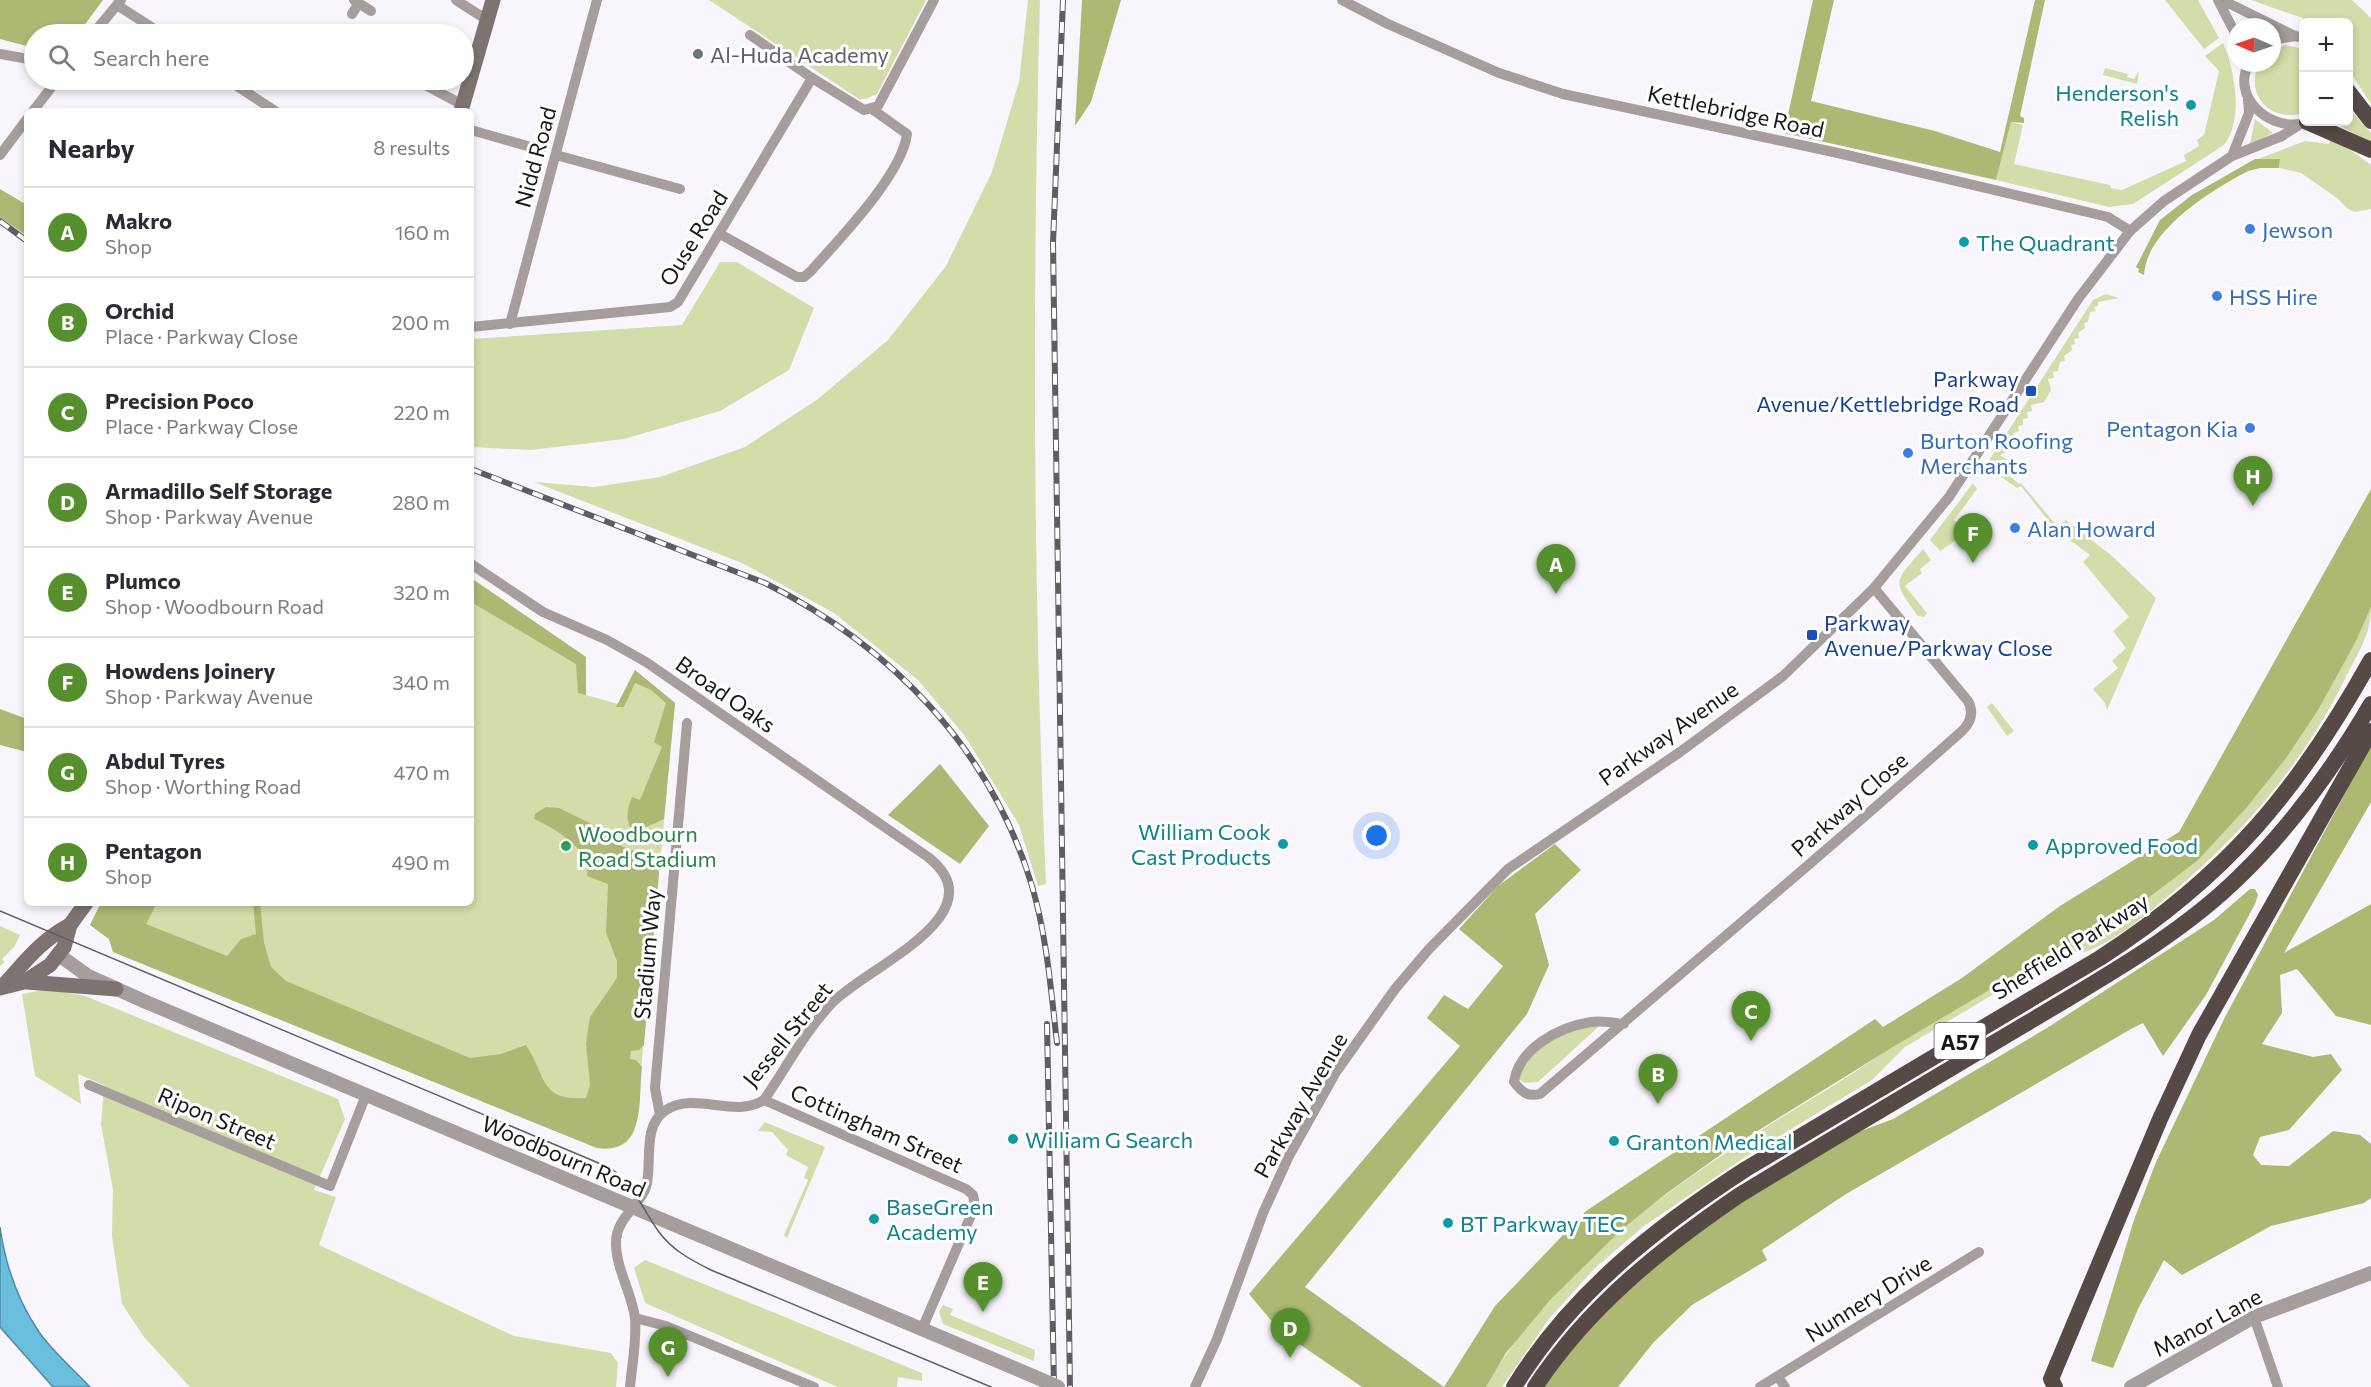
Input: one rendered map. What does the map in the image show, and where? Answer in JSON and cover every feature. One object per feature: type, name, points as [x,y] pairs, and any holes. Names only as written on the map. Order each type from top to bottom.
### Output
[{"type":"highway","points":[[2353,96],[2371,121]]},
{"type":"highway","points":[[2316,126],[2371,150]]},
{"type":"highway","points":[[2347,138],[2371,160]]},
{"type":"highway","name":"Sheffield Parkway","points":[[1514,1387],[1543,1344],[1587,1294],[1636,1248],[1690,1205],[1746,1169],[2100,958],[2138,933],[2203,883],[2277,805],[2322,741],[2371,660]]},
{"type":"highway","name":"Sheffield Parkway","points":[[1535,1387],[1583,1323],[1615,1290],[1690,1229],[1767,1178],[2112,972],[2199,912],[2238,879],[2301,810],[2351,739],[2371,704]]},
{"type":"highway","points":[[2052,1384],[2160,1119],[2199,1035],[2371,730]]},
{"type":"main road","points":[[474,67],[493,0]]},
{"type":"main road","points":[[462,108],[467,90]]},
{"type":"main road","points":[[1,987],[19,978],[38,974],[59,955],[67,940],[70,925],[84,906]]},
{"type":"main road","points":[[19,978],[29,955],[53,934],[70,925]]},
{"type":"main road","points":[[53,934],[54,948],[59,955]]},
{"type":"main road","points":[[19,978],[116,989]]},
{"type":"street","points":[[456,0],[488,20]]},
{"type":"street","name":"Nidd Road","points":[[510,324],[597,0]]},
{"type":"street","points":[[750,35],[812,78],[864,110],[872,109],[878,106],[934,0]]},
{"type":"street","name":"Kettlebridge Road","points":[[1342,0],[1388,24],[1499,73],[1563,94],[1838,153],[2108,217],[2130,231]]},
{"type":"street","points":[[2220,0],[2228,18]]},
{"type":"street","points":[[2220,0],[2299,37]]},
{"type":"street","points":[[101,24],[119,2],[149,24]]},
{"type":"street","points":[[352,14],[356,2],[371,11]]},
{"type":"street","points":[[2281,39],[2299,37]]},
{"type":"street","points":[[0,54],[24,58]]},
{"type":"street","points":[[2232,156],[2249,113],[2245,81],[2247,72]]},
{"type":"street","name":"Ouse Road","points":[[474,327],[670,306],[678,302],[812,78]]},
{"type":"street","points":[[35,108],[49,90]]},
{"type":"street","points":[[243,90],[270,108]]},
{"type":"street","points":[[432,90],[462,108]]},
{"type":"street","points":[[2248,97],[2263,117],[2278,124],[2299,122]]},
{"type":"street","points":[[720,234],[797,277],[804,277],[874,196],[905,148],[907,134],[872,109]]},
{"type":"street","points":[[0,155],[24,123]]},
{"type":"street","name":"Parkway Avenue","points":[[1195,1387],[1217,1339],[1263,1213],[1289,1156],[1336,1072],[1395,989],[1429,949],[1508,869],[1689,746],[1783,676],[1874,588],[1966,473],[2078,298],[2130,231],[2164,201],[2232,156],[2282,136],[2299,126]]},
{"type":"street","points":[[474,131],[542,150]]},
{"type":"street","points":[[556,155],[680,189]]},
{"type":"street","name":"Broad Oaks","points":[[474,566],[543,612],[607,640],[646,662],[928,857],[947,875]]},
{"type":"street","name":"Parkway Close","points":[[1624,1024],[1592,1021],[1553,1034],[1524,1058],[1515,1071],[1514,1082],[1522,1092],[1531,1096],[1540,1094],[1624,1024],[1865,818],[1962,731],[1970,721],[1971,711],[1968,701],[1874,588]]},
{"type":"street","name":"Stadium Way","points":[[660,1115],[655,1088],[687,723]]},
{"type":"street","name":"Jessell Street","points":[[660,1115],[677,1105],[751,1107],[764,1100],[832,1004],[930,930],[940,918],[951,897],[947,875]]},
{"type":"street","name":"Woodbourn Road","points":[[59,955],[88,976],[116,989],[1058,1387]]},
{"type":"street","name":"Ripon Street","points":[[89,1085],[330,1186],[366,1095]]},
{"type":"street","name":"Cottingham Street","points":[[764,1100],[966,1189],[973,1196],[975,1206],[922,1329]]},
{"type":"street","points":[[630,1387],[635,1318],[616,1244],[618,1231],[631,1207],[646,1188],[651,1137],[660,1115]]},
{"type":"street","name":"Nunnery Drive","points":[[1760,1387],[1979,1252]]},
{"type":"street","name":"Manor Lane","points":[[2131,1387],[2254,1317],[2371,1273]]},
{"type":"street","points":[[2254,1317],[2278,1387]]},
{"type":"street","points":[[635,1318],[660,1324],[814,1387]]},
{"type":"street","points":[[1778,1377],[1785,1387]]},
{"type":"green space","points":[[0,0],[103,0],[85,24],[24,24],[24,45],[0,39]]},
{"type":"green space","points":[[709,0],[926,0],[877,94],[866,99],[859,99]]},
{"type":"green space","points":[[1028,0],[1040,0],[1035,442],[1038,663],[1046,884],[1038,886],[1019,825],[965,736],[918,680],[834,613],[742,563],[534,482],[594,487],[660,477],[745,447],[818,399],[888,340],[946,266],[992,172],[1019,82]]},
{"type":"green space","points":[[1082,0],[1121,0],[1091,102],[1075,126]]},
{"type":"green space","points":[[1813,0],[1834,0],[1811,101],[1935,131],[2000,152],[2035,0],[2045,0],[2020,116],[2024,118],[2024,123],[2011,122],[1996,180],[1784,133]]},
{"type":"green space","points":[[2165,0],[2198,0],[2219,38],[2204,49]]},
{"type":"green space","points":[[2251,0],[2352,0],[2371,18],[2371,104],[2353,76],[2353,18],[2303,18]]},
{"type":"green space","points":[[2223,43],[2227,54],[2227,72],[2232,72],[2236,95],[2234,122],[2230,134],[2224,145],[2133,204],[2109,207],[1996,180],[2011,122],[2023,125],[2014,164],[2110,185],[2111,188],[2122,190],[2186,161],[2184,155],[2199,146],[2197,140],[2204,135],[2219,71],[2205,56]]},
{"type":"green space","points":[[2286,45],[2299,48],[2299,114],[2281,114],[2271,110],[2263,104],[2255,86],[2256,72],[2281,72],[2281,47]]},
{"type":"green space","points":[[2105,68],[2128,74],[2127,77],[2134,79],[2139,71],[2137,84],[2103,75]]},
{"type":"green space","points":[[2353,113],[2371,133],[2371,143],[2341,126],[2353,126]]},
{"type":"green space","points":[[2255,119],[2273,133],[2250,144]]},
{"type":"green space","points":[[2331,136],[2371,165],[2371,209],[2355,212],[2348,209],[2337,198],[2301,173],[2279,168],[2280,159],[2258,159],[2305,141],[2329,144]]},
{"type":"green space","points":[[2255,159],[2280,159],[2279,168],[2260,168],[2248,171],[2200,200],[2168,227],[2156,242],[2148,258],[2144,275],[2138,272],[2139,269],[2136,267],[2160,220],[2192,195]]},
{"type":"green space","points":[[0,189],[24,203],[24,234],[0,217]]},
{"type":"green space","points":[[720,262],[737,262],[814,308],[789,370],[720,411],[624,439],[531,450],[474,447],[474,339],[682,325]]},
{"type":"green space","points":[[2106,294],[2119,298],[2098,302],[2098,306],[2094,307],[2096,311],[2090,312],[2088,322],[2084,323],[2085,328],[2078,333],[2079,338],[2074,339],[2075,344],[2071,345],[2072,350],[2064,356],[2065,361],[2060,362],[2058,371],[2053,372],[2054,378],[2048,379],[2051,390],[2044,402],[2031,405],[2032,411],[2027,412],[2028,418],[2023,419],[2023,425],[2018,426],[2019,431],[2013,433],[2015,438],[2009,439],[2010,445],[2005,446],[2006,452],[2000,455],[2012,463],[2006,473],[2019,484],[2021,483],[2057,526],[2066,520],[2112,556],[2156,598],[2107,710],[2105,703],[2093,689],[2118,668],[2112,661],[2126,648],[2113,631],[2129,617],[2083,562],[2090,555],[2055,529],[2021,486],[2017,488],[1991,470],[1985,477],[1979,476],[2093,300]]},
{"type":"green space","points":[[1973,483],[1977,489],[1954,520],[1961,526],[1953,533],[1956,536],[1963,530],[1966,534],[1940,551],[1930,540]]},
{"type":"green space","points":[[2371,489],[2371,607],[2356,641],[2318,710],[2286,758],[2247,807],[2198,860],[2134,909],[2079,937],[1893,1047],[1730,1148],[1667,1193],[1620,1231],[1550,1300],[1506,1353],[1486,1387],[1444,1387],[1495,1306],[1586,1211],[1875,1019],[1883,1027],[1962,978],[2060,906],[2179,832]]},
{"type":"green space","points":[[1923,549],[1931,560],[1920,569],[1922,573],[1905,586],[1927,613],[1924,617],[1918,616],[1900,588],[1902,575]]},
{"type":"green space","name":"Woodbourn Road Stadium","points":[[474,580],[586,657],[586,695],[618,704],[635,670],[675,703],[636,1124],[627,1142],[617,1147],[597,1148],[113,952],[109,939],[90,925],[100,906],[474,906]]},
{"type":"green space","points":[[474,580],[586,657],[586,695],[578,693],[576,664],[474,604]]},
{"type":"green space","points":[[2371,607],[2364,642],[2311,738],[2291,768],[2246,823],[2195,873],[2120,934],[2088,951],[2066,951],[1905,1047],[1872,1080],[1742,1159],[1644,1226],[1595,1268],[1548,1320],[1502,1387],[1486,1387],[1516,1340],[1552,1297],[1591,1257],[1633,1220],[1678,1186],[1724,1154],[1894,1046],[2078,938],[2130,911],[2174,878],[2209,846],[2272,773],[2326,693]]},
{"type":"green space","points":[[635,670],[675,703],[664,819],[646,827],[630,827],[628,812],[632,797],[640,800],[662,747],[654,742],[666,703],[651,690],[635,683],[624,707],[616,707]]},
{"type":"green space","points":[[1992,703],[2014,731],[2007,736],[1987,707]]},
{"type":"green space","points":[[0,709],[24,718],[24,751],[0,745]]},
{"type":"green space","points":[[2371,745],[2371,802],[2284,953],[2371,904],[2371,1025],[2336,1016],[2297,969],[2280,975],[2282,1013],[2262,1044],[2313,1057],[2331,1054],[2342,1070],[2289,1130],[2260,1137],[2253,1155],[2261,1165],[2289,1166],[2333,1131],[2360,1135],[2371,1144],[2371,1198],[2364,1203],[2271,1226],[2182,1275],[2164,1260],[2138,1309],[2113,1368],[2091,1361],[2134,1220],[2156,1162],[2225,1017]]},
{"type":"green space","points":[[940,764],[989,826],[960,864],[888,815]]},
{"type":"green space","points":[[546,807],[559,808],[608,832],[621,846],[646,856],[659,872],[644,1045],[639,1050],[631,1051],[630,1059],[636,1060],[642,1067],[637,1122],[625,1143],[613,1148],[597,1148],[113,952],[109,939],[90,925],[100,906],[155,906],[146,924],[227,956],[241,939],[256,934],[253,906],[260,906],[264,943],[271,967],[286,981],[470,1058],[501,1054],[526,1045],[546,1085],[552,1091],[571,1098],[586,1098],[590,1085],[586,1043],[590,1017],[617,978],[617,961],[606,933],[608,884],[587,876],[587,866],[578,848],[561,834],[534,819],[535,814]]},
{"type":"green space","points":[[1555,844],[1581,870],[1535,914],[1549,965],[1527,1014],[1305,1287],[1444,1387],[1362,1387],[1279,1330],[1249,1294],[1460,1046],[1427,1018],[1444,995],[1468,1009],[1503,966],[1459,929],[1498,886]]},
{"type":"green space","points":[[2250,889],[2255,889],[2258,895],[2255,904],[2206,995],[2163,1056],[2143,1023],[2131,1029],[1846,1194],[1762,1250],[1767,1260],[1692,1305],[1653,1343],[1618,1387],[1542,1387],[1604,1309],[1709,1223],[1856,1133],[1893,1119],[2047,1028],[2214,920]]},
{"type":"green space","points":[[0,926],[20,935],[14,947],[2,959],[5,962],[0,966]]},
{"type":"green space","points":[[48,989],[85,996],[338,1099],[345,1119],[314,1190],[336,1197],[319,1245],[514,1336],[611,1353],[618,1363],[616,1387],[190,1387],[144,1337],[122,1304],[112,1236],[113,1190],[101,1124],[104,1085],[78,1074],[81,1104],[35,1076],[22,994]]},
{"type":"green space","points":[[1607,1019],[1538,1082],[1525,1083],[1518,1079],[1533,1053],[1553,1037]]},
{"type":"green space","points":[[765,1122],[825,1147],[787,1238],[784,1235],[808,1180],[804,1178],[808,1167],[786,1155],[788,1150],[772,1132],[758,1131]]},
{"type":"green space","points":[[645,1260],[922,1373],[922,1381],[898,1377],[897,1387],[838,1387],[645,1303],[634,1268]]},
{"type":"green space","points":[[943,1305],[953,1309],[950,1315],[1035,1350],[1034,1361],[943,1324],[939,1312]]},
{"type":"water","points":[[0,1227],[5,1254],[25,1308],[50,1346],[90,1387],[53,1387],[0,1327]]},
{"type":"tram line","points":[[0,911],[608,1167],[631,1188],[664,1238],[689,1258],[711,1270],[991,1387]]},
{"type":"railway","points":[[1063,0],[1053,243],[1070,1387]]},
{"type":"railway","points":[[0,221],[24,239]]},
{"type":"railway","points":[[474,470],[765,583],[811,608],[894,670],[930,707],[963,747],[991,790],[1014,836],[1037,905],[1048,964],[1057,1043]]},
{"type":"railway","points":[[1047,1024],[1054,1387]]},
{"type":"place","name":"Al-Huda Academy","points":[[698,54]]},
{"type":"place","name":"Henderson's Relish","points":[[2191,105]]},
{"type":"place","name":"Jewson","points":[[2250,229]]},
{"type":"place","name":"The Quadrant","points":[[1964,242]]},
{"type":"place","name":"HSS Hire","points":[[2217,296]]},
{"type":"place","name":"Parkway Avenue/Kettlebridge Road","points":[[2031,391]]},
{"type":"place","name":"Pentagon Kia","points":[[2250,428]]},
{"type":"place","name":"Burton Roofing Merchants","points":[[1908,453]]},
{"type":"place","name":"Pentagon","points":[[2253,506]]},
{"type":"place","name":"Alan Howard","points":[[2015,528]]},
{"type":"place","name":"Howdens Joinery","points":[[1973,563]]},
{"type":"place","name":"Makro","points":[[1556,594]]},
{"type":"place","name":"Parkway Avenue/Parkway Close","points":[[1812,635]]},
{"type":"place","name":"William Cook Cast Products","points":[[1283,844]]},
{"type":"place","name":"Approved Food","points":[[2033,845]]},
{"type":"place","name":"Woodbourn Road Stadium","points":[[566,846]]},
{"type":"place","name":"Precision Poco","points":[[1751,1041]]},
{"type":"place","name":"Orchid","points":[[1658,1104]]},
{"type":"place","name":"William G Search","points":[[1013,1139]]},
{"type":"place","name":"Granton Medical","points":[[1614,1141]]},
{"type":"place","name":"BaseGreen Academy","points":[[874,1219]]},
{"type":"place","name":"BT Parkway TEC","points":[[1448,1223]]},
{"type":"place","name":"Plumco","points":[[983,1312]]},
{"type":"place","name":"Armadillo Self Storage","points":[[1290,1358]]},
{"type":"place","name":"Abdul Tyres","points":[[668,1377]]}]
